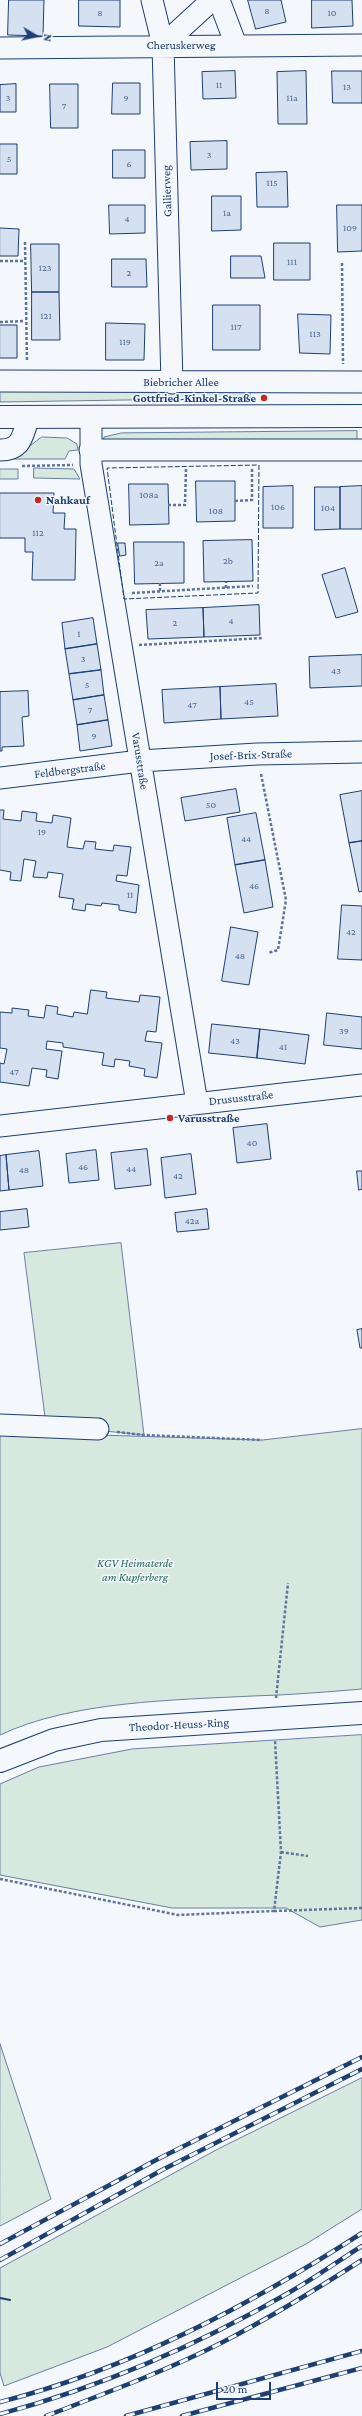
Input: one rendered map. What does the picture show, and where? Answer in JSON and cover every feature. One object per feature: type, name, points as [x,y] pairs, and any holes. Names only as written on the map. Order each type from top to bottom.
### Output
[{"type":"main road","points":[[0,417],[362,416]]},
{"type":"main road","name":"Theodor-Heuss-Ring","points":[[0,1761],[54,1740],[101,1730],[362,1712]]},
{"type":"street","name":"Gallierweg","points":[[152,0],[163,45],[172,383]]},
{"type":"street","points":[[163,45],[212,0]]},
{"type":"street","points":[[219,0],[236,45]]},
{"type":"street","name":"Cheruskerweg","points":[[0,48],[163,45],[362,45]]},
{"type":"street","name":"Biebricher Allee","points":[[0,381],[172,383],[353,382]]},
{"type":"street","points":[[0,450],[9,450],[19,444],[28,417]]},
{"type":"street","name":"Varusstraße","points":[[91,417],[84,457],[112,594],[197,1103]]},
{"type":"street","points":[[84,457],[251,450],[362,450]]},
{"type":"street","name":"Josef-Brix-Straße","points":[[140,761],[257,754],[362,752]]},
{"type":"street","name":"Feldbergstraße","points":[[0,778],[140,761]]},
{"type":"street","name":"Drususstraße","points":[[0,1126],[362,1085]]},
{"type":"street","points":[[0,1425],[98,1429]]},
{"type":"path","points":[[25,242],[25,321],[29,381]]},
{"type":"path","points":[[0,261],[24,261]]},
{"type":"path","points":[[342,263],[353,382]]},
{"type":"path","points":[[0,322],[25,321]]},
{"type":"path","points":[[235,501],[252,500],[251,450]]},
{"type":"path","points":[[168,505],[185,505],[186,452]]},
{"type":"path","points":[[17,466],[84,457]]},
{"type":"path","points":[[226,582],[226,588]]},
{"type":"path","points":[[160,583],[160,592]]},
{"type":"path","points":[[112,594],[253,586]]},
{"type":"path","points":[[121,646],[263,638]]},
{"type":"path","points":[[257,754],[286,900],[278,950],[268,953]]},
{"type":"path","points":[[98,1429],[144,1435],[262,1440]]},
{"type":"path","points":[[276,1698],[288,1583]]},
{"type":"path","points":[[274,1911],[281,1852],[275,1740]]},
{"type":"path","points":[[281,1852],[308,1856]]},
{"type":"path","points":[[0,1879],[178,1915],[362,1908]]},
{"type":"green space","points":[[250,390],[250,398],[0,402],[0,391]]},
{"type":"green space","points":[[357,431],[357,444],[103,441],[104,437],[121,433]]},
{"type":"green space","points":[[42,437],[67,438],[77,444],[78,450],[69,451],[65,459],[13,459]]},
{"type":"green space","points":[[34,468],[74,469],[80,479],[34,478]]},
{"type":"green space","points":[[0,469],[18,469],[18,479],[0,479]]},
{"type":"green space","points":[[121,1243],[144,1435],[46,1425],[24,1253]]},
{"type":"green space","name":"KGV Heimaterde am Kupferberg","points":[[362,1429],[362,1689],[124,1704],[59,1715],[28,1724],[0,1735],[0,1432],[262,1440]]},
{"type":"green space","points":[[362,1735],[362,1920],[320,1927],[286,1908],[172,1908],[0,1875],[0,1784],[39,1767],[132,1749]]},
{"type":"green space","points":[[0,2044],[51,2199],[0,2226]]},
{"type":"green space","points":[[362,2078],[362,2209],[306,2244],[107,2347],[4,2386],[0,2373],[0,2268],[218,2149]]},
{"type":"building","points":[[9,0],[44,0],[43,36],[8,35]]},
{"type":"building","points":[[79,0],[120,0],[120,27],[79,26]]},
{"type":"building","points":[[248,0],[281,0],[286,22],[256,29]]},
{"type":"building","points":[[312,0],[352,0],[353,26],[312,28]]},
{"type":"building","points":[[235,71],[236,98],[203,99],[202,72]]},
{"type":"building","points":[[306,71],[307,124],[278,124],[277,72]]},
{"type":"building","points":[[332,71],[362,71],[362,103],[333,103]]},
{"type":"building","points":[[113,83],[140,83],[140,114],[112,114]]},
{"type":"building","points":[[16,84],[16,112],[0,112],[0,85]]},
{"type":"building","points":[[50,84],[78,84],[78,128],[51,128]]},
{"type":"building","points":[[227,141],[227,169],[191,170],[190,142]]},
{"type":"building","points":[[0,144],[17,144],[17,174],[0,174]]},
{"type":"building","points":[[113,150],[145,150],[145,178],[113,178]]},
{"type":"building","points":[[287,172],[288,207],[257,207],[256,173]]},
{"type":"building","points":[[212,196],[241,196],[241,230],[212,231]]},
{"type":"building","points":[[109,205],[145,205],[145,233],[110,234]]},
{"type":"building","points":[[337,205],[362,205],[362,251],[338,252]]},
{"type":"building","points":[[0,228],[19,229],[18,256],[0,256]]},
{"type":"building","points":[[274,243],[310,243],[310,280],[274,280]]},
{"type":"building","points":[[31,244],[59,244],[59,292],[32,292]]},
{"type":"building","points":[[231,256],[261,256],[265,278],[231,278]]},
{"type":"building","points":[[112,259],[146,259],[147,287],[112,287]]},
{"type":"building","points":[[32,292],[59,292],[60,340],[32,340]]},
{"type":"building","points":[[213,305],[260,305],[260,350],[213,350]]},
{"type":"building","points":[[298,314],[331,315],[330,354],[300,353]]},
{"type":"building","points":[[106,323],[145,324],[144,360],[106,360]]},
{"type":"building","points":[[0,325],[17,325],[17,358],[0,358]]},
{"type":"building","points":[[196,481],[235,481],[235,521],[197,522]]},
{"type":"building","points":[[129,484],[168,484],[169,524],[130,525]]},
{"type":"building","points":[[293,486],[293,528],[263,528],[263,487]]},
{"type":"building","points":[[362,486],[362,529],[340,529],[340,487]]},
{"type":"building","points":[[315,487],[340,487],[340,529],[315,530]]},
{"type":"building","points":[[0,493],[54,493],[53,513],[65,513],[64,529],[76,529],[75,580],[32,580],[33,552],[25,552],[25,538],[0,538]]},
{"type":"building","points":[[252,540],[253,581],[204,582],[203,541]]},
{"type":"building","points":[[134,542],[184,542],[184,583],[135,584]]},
{"type":"building","points":[[118,543],[125,543],[126,555],[120,556]]},
{"type":"building","points":[[345,568],[358,612],[336,618],[322,575]]},
{"type":"building","points":[[259,605],[260,635],[204,637],[203,608]]},
{"type":"building","points":[[203,608],[204,637],[148,639],[146,610]]},
{"type":"building","points":[[93,618],[97,644],[65,649],[62,623]]},
{"type":"building","points":[[97,644],[101,670],[69,674],[65,649]]},
{"type":"building","points":[[362,655],[362,686],[310,688],[309,657]]},
{"type":"building","points":[[101,670],[104,695],[73,700],[69,674]]},
{"type":"building","points":[[276,684],[278,716],[221,719],[220,687]]},
{"type":"building","points":[[220,687],[221,719],[164,723],[162,690]]},
{"type":"building","points":[[28,691],[29,716],[22,717],[24,746],[2,747],[2,751],[0,751],[0,692]]},
{"type":"building","points":[[104,695],[108,720],[77,725],[73,700]]},
{"type":"building","points":[[108,720],[112,746],[80,751],[77,725]]},
{"type":"building","points":[[236,789],[240,812],[185,821],[181,798]]},
{"type":"building","points":[[362,791],[362,841],[349,843],[340,795]]},
{"type":"building","points":[[0,810],[4,810],[3,819],[21,821],[22,811],[37,813],[36,821],[52,823],[53,815],[71,818],[67,847],[83,849],[85,841],[96,842],[95,849],[113,851],[114,845],[131,847],[127,876],[117,875],[116,881],[139,885],[136,913],[119,910],[119,905],[102,903],[101,906],[86,904],[85,911],[72,909],[74,899],[59,897],[63,874],[48,872],[47,878],[33,877],[36,861],[24,859],[21,881],[10,880],[11,872],[0,870]]},
{"type":"building","points":[[256,813],[265,860],[235,865],[227,818]]},
{"type":"building","points":[[362,841],[362,891],[359,892],[349,843]]},
{"type":"building","points":[[265,860],[273,907],[244,913],[235,865]]},
{"type":"building","points":[[342,905],[362,906],[362,960],[338,959]]},
{"type":"building","points":[[231,927],[258,932],[249,985],[222,981]]},
{"type":"building","points":[[91,990],[107,992],[106,998],[139,1002],[140,995],[160,997],[156,1032],[147,1031],[145,1041],[162,1043],[157,1078],[144,1076],[145,1069],[129,1066],[130,1061],[115,1059],[114,1067],[102,1065],[104,1053],[63,1047],[63,1043],[47,1041],[46,1049],[62,1051],[58,1079],[46,1077],[47,1070],[32,1068],[29,1086],[0,1082],[0,1063],[4,1064],[7,1049],[0,1048],[0,1012],[12,1013],[12,1008],[29,1010],[28,1016],[44,1018],[46,1005],[58,1007],[57,1014],[73,1017],[74,1012],[87,1014]]},
{"type":"building","points":[[327,1013],[362,1017],[362,1049],[324,1045]]},
{"type":"building","points":[[212,1024],[260,1029],[257,1058],[209,1053]]},
{"type":"building","points":[[260,1029],[309,1035],[305,1064],[257,1058]]},
{"type":"building","points":[[267,1124],[271,1159],[237,1163],[233,1128]]},
{"type":"building","points":[[147,1149],[151,1185],[115,1189],[111,1153]]},
{"type":"building","points":[[96,1150],[99,1180],[69,1183],[66,1154]]},
{"type":"building","points":[[39,1151],[43,1186],[9,1190],[6,1155]]},
{"type":"building","points":[[191,1154],[196,1194],[165,1198],[161,1158]]},
{"type":"building","points":[[6,1155],[9,1190],[0,1191],[0,1156]]},
{"type":"building","points":[[357,1171],[362,1171],[362,1189],[359,1190]]},
{"type":"building","points":[[27,1209],[29,1227],[0,1230],[0,1212]]},
{"type":"building","points":[[207,1209],[209,1229],[177,1232],[175,1213]]},
{"type":"building","points":[[362,1329],[362,1348],[360,1348],[357,1330]]},
{"type":"railway","points":[[0,2244],[156,2160],[362,2057]]},
{"type":"railway","points":[[0,2260],[162,2170],[362,2069]]},
{"type":"railway","points":[[0,2402],[96,2372],[188,2332],[233,2309],[320,2260],[362,2233]]},
{"type":"railway","points":[[0,2414],[75,2391],[185,2346],[221,2329],[290,2292],[362,2246]]},
{"type":"railway","points":[[46,2416],[158,2372],[201,2353],[259,2323],[362,2260]]},
{"type":"railway","points":[[126,2416],[362,2351]]},
{"type":"railway","points":[[182,2416],[362,2368]]},
{"type":"fence","points":[[259,465],[258,593],[124,599],[107,468],[259,465]]},
{"type":"wall","points":[[0,2298],[10,2300]]},
{"type":"place","name":"Gottfried-Kinkel-Straße","points":[[264,398]]},
{"type":"place","name":"Nahkauf","points":[[38,500]]},
{"type":"place","name":"Varusstraße","points":[[170,1118]]}]
